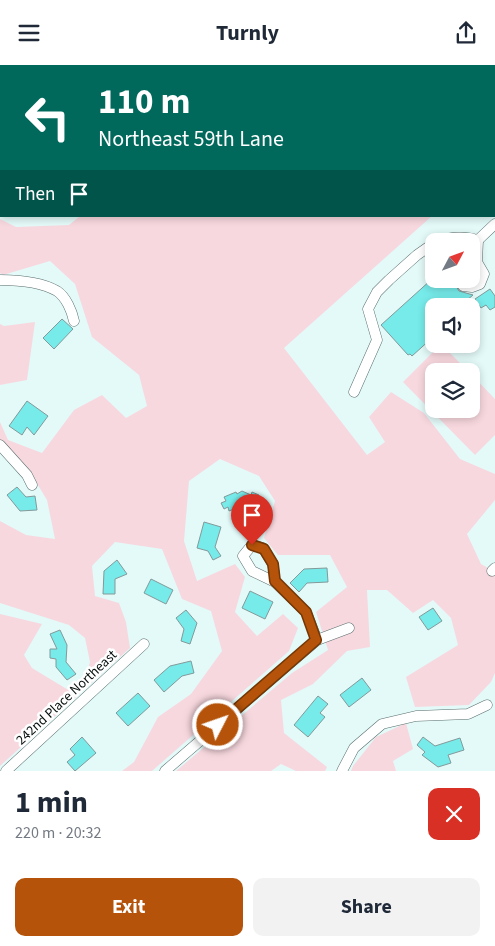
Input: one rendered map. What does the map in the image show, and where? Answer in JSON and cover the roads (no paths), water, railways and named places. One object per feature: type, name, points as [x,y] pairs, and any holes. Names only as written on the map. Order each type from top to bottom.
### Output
[{"type":"street","points":[[480,237],[495,224]]},
{"type":"street","points":[[354,392],[377,340],[368,309],[377,292],[402,267],[425,250]]},
{"type":"street","points":[[480,269],[484,274],[480,284]]},
{"type":"street","points":[[0,280],[25,281],[58,292],[71,310],[74,321]]},
{"type":"street","points":[[0,445],[27,475],[32,485]]},
{"type":"street","points":[[275,581],[306,612],[316,640]]},
{"type":"street","points":[[165,771],[316,640],[349,628]]},
{"type":"street","name":"242nd Place Northeast","points":[[6,771],[144,644]]},
{"type":"street","points":[[342,771],[354,748],[382,724],[416,716],[468,714],[487,705]]}]
